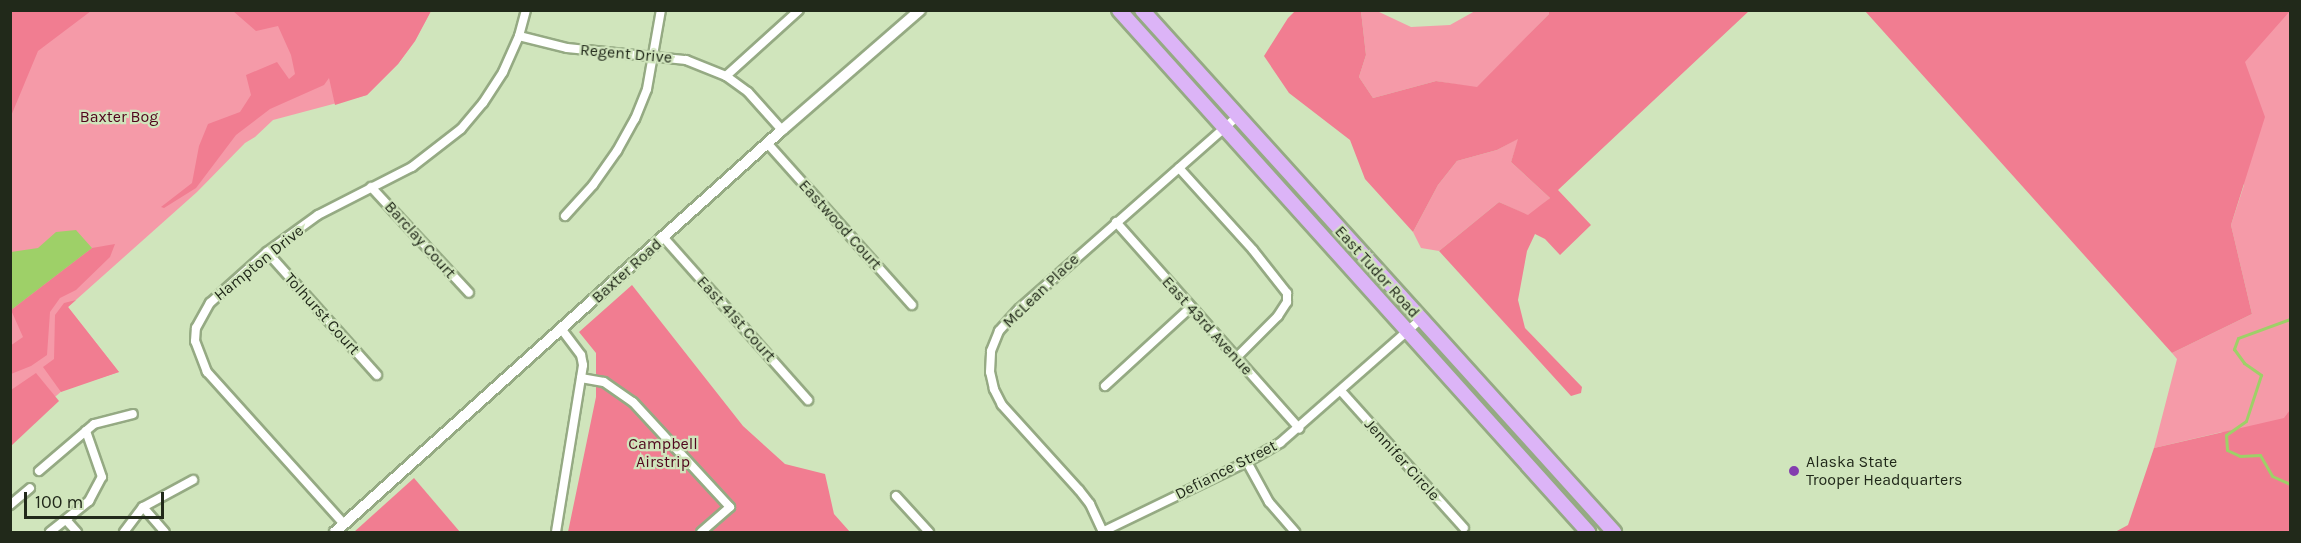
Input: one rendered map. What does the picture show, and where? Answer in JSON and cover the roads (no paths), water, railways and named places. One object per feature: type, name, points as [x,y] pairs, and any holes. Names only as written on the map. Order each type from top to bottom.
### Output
[{"type":"main road","name":"East Tudor Road","points":[[1119,10],[1588,532]]},
{"type":"main road","name":"East Tudor Road","points":[[1142,10],[1614,532]]},
{"type":"street","name":"Hampton Drive","points":[[344,524],[207,372],[195,341],[196,328],[201,315],[210,303],[267,252],[318,215],[412,167],[439,149],[461,129],[483,103],[503,72],[519,36],[526,10]]},
{"type":"street","points":[[565,216],[593,185],[631,127],[647,89],[661,10]]},
{"type":"street","points":[[726,76],[799,10]]},
{"type":"street","name":"Baxter Road","points":[[335,532],[782,130],[920,10]]},
{"type":"street","name":"Regent Drive","points":[[519,36],[567,48],[616,55],[654,55],[686,60],[726,76],[748,93],[782,130]]},
{"type":"street","name":"McLean Place","points":[[1103,532],[1090,504],[1079,490],[1002,405],[994,389],[990,372],[991,351],[999,331],[1019,309],[1237,117]]},
{"type":"street","name":"Eastwood Court","points":[[768,144],[912,305]]},
{"type":"street","points":[[1179,168],[1269,268],[1287,293],[1287,302],[1278,316],[1236,358]]},
{"type":"street","name":"Barclay Court","points":[[371,187],[469,293]]},
{"type":"street","name":"East 43rd Avenue","points":[[1116,222],[1299,428]]},
{"type":"street","name":"East 41st Court","points":[[664,238],[808,400]]},
{"type":"street","name":"Tolhurst Court","points":[[267,252],[377,375]]},
{"type":"street","points":[[1105,386],[1190,308]]},
{"type":"street","name":"Defiance Street","points":[[1103,532],[1247,462],[1299,428],[1420,320]]},
{"type":"street","points":[[556,532],[581,378],[581,355],[562,330]]},
{"type":"street","points":[[581,378],[604,382],[633,402],[730,507],[701,532]]},
{"type":"street","name":"Jennifer Circle","points":[[1341,392],[1464,528]]},
{"type":"street","points":[[39,471],[94,424],[133,414]]},
{"type":"street","points":[[50,532],[67,521],[89,501],[102,477],[86,430]]},
{"type":"street","points":[[1247,462],[1269,502],[1295,532]]},
{"type":"street","points":[[124,532],[143,507],[193,480]]},
{"type":"street","points":[[10,505],[30,488]]},
{"type":"street","points":[[896,496],[929,532]]},
{"type":"street","points":[[143,507],[165,532]]},
{"type":"street","points":[[67,521],[77,532]]},
{"type":"waterway","points":[[2290,319],[2238,338],[2234,349],[2244,363],[2261,375],[2246,421],[2226,435],[2227,450],[2240,456],[2260,455],[2272,476],[2290,484]]},
{"type":"place","name":"Alaska State Trooper Headquarters","points":[[1794,471]]},
{"type":"park label","name":"Baxter Bog","points":[[119,117]]},
{"type":"park label","name":"Campbell Airstrip","points":[[663,453]]}]
